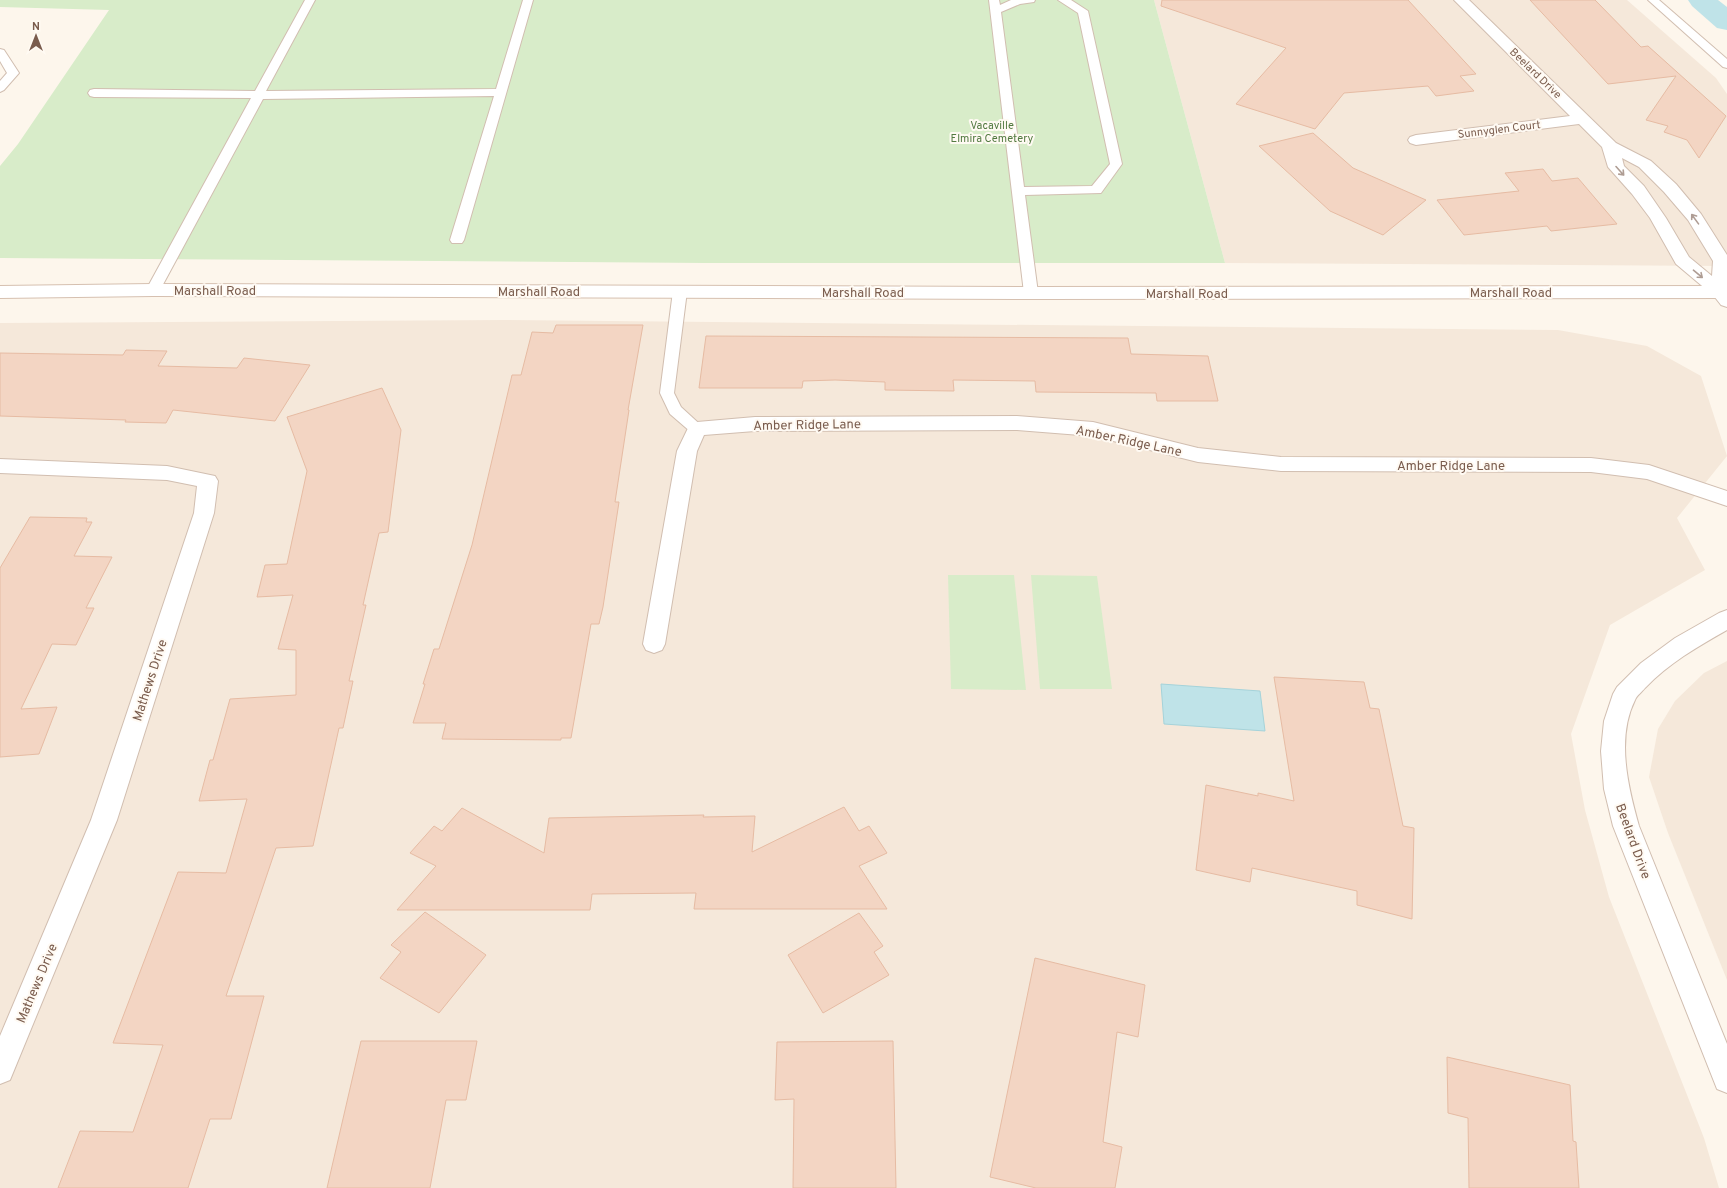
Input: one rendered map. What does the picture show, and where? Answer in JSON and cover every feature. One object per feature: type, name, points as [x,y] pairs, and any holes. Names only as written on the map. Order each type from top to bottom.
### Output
[{"type":"street","name":"Beelard Drive","points":[[1461,0],[1610,146],[1645,164],[1670,188],[1695,218],[1722,261],[1725,295]]},
{"type":"street","name":"Sunnyglen Court","points":[[1416,140],[1583,119]]},
{"type":"street","name":"Beelard Drive","points":[[1610,146],[1616,167],[1638,190],[1658,218],[1682,260],[1725,295]]},
{"type":"street","name":"Marshall Road","points":[[0,292],[153,290],[1725,295]]},
{"type":"street","name":"Amber Ridge Lane","points":[[697,429],[755,424],[1017,422],[1093,429],[1198,455],[1281,464],[1591,465],[1649,472],[1727,499]]},
{"type":"street","points":[[654,644],[687,451],[697,429]]},
{"type":"street","name":"Mathews Drive","points":[[0,466],[167,473],[208,481],[204,513],[104,820],[0,1070]]},
{"type":"street","name":"Beelard Drive","points":[[1727,619],[1683,644],[1649,669],[1625,694],[1616,721],[1612,750],[1616,789],[1626,826],[1727,1079]]},
{"type":"lane","points":[[153,290],[310,0]]},
{"type":"lane","points":[[457,240],[528,0]]},
{"type":"lane","points":[[1030,0],[994,6],[1031,293]]},
{"type":"lane","points":[[1017,191],[1096,190],[1116,164],[1082,11],[1063,0]]},
{"type":"lane","points":[[1653,0],[1727,65]]},
{"type":"lane","points":[[0,52],[13,73],[0,88]]},
{"type":"lane","points":[[94,93],[259,95],[502,92]]},
{"type":"lane","points":[[680,291],[667,393],[675,410],[697,429]]},
{"type":"shaded area","points":[[1154,0],[1627,0],[1716,78],[1727,94],[1727,266],[1225,263]]},
{"type":"shaded area","points":[[504,320],[1558,330],[1647,346],[1701,376],[1727,456],[1677,518],[1705,570],[1610,625],[1571,734],[1585,810],[1609,897],[1704,1138],[1719,1188],[0,1188],[0,323]]},
{"type":"shaded area","points":[[1727,661],[1727,980],[1668,833],[1649,777],[1658,729],[1675,701],[1704,673]]},
{"type":"green space","name":"Vacaville Elmira Cemetery","points":[[0,0],[1154,0],[1225,263],[705,263],[0,258],[0,166],[18,144],[109,10],[0,7]]},
{"type":"green space","points":[[948,575],[1014,575],[1026,690],[951,689]]},
{"type":"green space","points":[[1031,575],[1097,576],[1112,689],[1040,689]]},
{"type":"water","points":[[1161,684],[1260,691],[1265,731],[1164,724]]},
{"type":"building","points":[[1162,0],[1408,0],[1476,74],[1460,76],[1474,91],[1436,96],[1428,86],[1344,93],[1315,129],[1236,104],[1286,48],[1161,6]]},
{"type":"building","points":[[1530,0],[1595,0],[1641,47],[1648,46],[1726,116],[1699,158],[1687,140],[1664,132],[1668,126],[1646,120],[1676,76],[1608,84]]},
{"type":"building","points":[[1313,133],[1353,168],[1426,200],[1383,235],[1330,211],[1259,146]]},
{"type":"building","points":[[1543,169],[1552,181],[1578,178],[1617,224],[1551,231],[1547,226],[1464,235],[1437,200],[1519,191],[1505,173]]},
{"type":"building","points":[[556,325],[643,325],[628,410],[615,502],[619,502],[603,607],[599,624],[591,624],[571,738],[561,738],[561,740],[442,739],[446,723],[413,723],[425,684],[423,684],[434,649],[439,649],[472,545],[512,375],[521,375],[532,332],[553,333]]},
{"type":"building","points":[[706,336],[1128,338],[1131,354],[1208,356],[1218,401],[1157,401],[1156,393],[1036,392],[1035,381],[953,380],[954,391],[885,390],[885,382],[835,380],[803,381],[802,388],[699,388]]},
{"type":"building","points":[[126,350],[167,351],[158,366],[237,368],[244,358],[310,365],[275,421],[173,410],[166,423],[125,422],[126,420],[0,416],[0,353],[123,355]]},
{"type":"building","points":[[382,388],[401,430],[388,532],[379,533],[363,605],[366,605],[349,681],[353,681],[343,728],[339,728],[313,846],[276,848],[226,996],[264,996],[231,1119],[210,1119],[188,1188],[58,1188],[80,1131],[133,1132],[163,1045],[113,1043],[178,872],[226,873],[247,799],[199,801],[210,760],[213,760],[230,699],[296,695],[296,650],[278,649],[293,595],[257,597],[265,565],[287,564],[307,471],[287,417]]},
{"type":"building","points":[[30,517],[87,518],[86,522],[92,522],[74,556],[112,557],[86,608],[94,608],[76,645],[52,644],[21,709],[57,707],[39,754],[0,757],[0,568]]},
{"type":"building","points":[[1274,677],[1364,682],[1370,708],[1379,709],[1403,826],[1414,828],[1412,919],[1357,905],[1357,891],[1252,868],[1250,882],[1196,870],[1206,785],[1258,796],[1258,793],[1294,801]]},
{"type":"building","points":[[844,807],[859,831],[869,826],[887,853],[859,866],[887,909],[694,909],[696,893],[592,894],[590,910],[397,910],[436,866],[410,853],[434,826],[442,831],[462,808],[544,853],[549,818],[704,815],[703,817],[755,816],[752,852]]},
{"type":"building","points":[[425,912],[486,955],[439,1013],[380,978],[401,952],[391,945]]},
{"type":"building","points":[[859,913],[883,946],[874,952],[889,975],[823,1013],[788,955]]},
{"type":"building","points":[[1035,958],[1145,985],[1138,1037],[1117,1032],[1103,1142],[1122,1147],[1115,1188],[1036,1188],[990,1177]]},
{"type":"building","points":[[361,1041],[477,1041],[466,1100],[446,1100],[430,1188],[327,1188]]},
{"type":"building","points":[[893,1041],[896,1188],[793,1188],[794,1099],[775,1100],[777,1042]]},
{"type":"building","points":[[1447,1057],[1570,1085],[1573,1141],[1576,1142],[1579,1188],[1469,1188],[1468,1118],[1448,1113]]},
{"type":"waterway","points":[[1702,0],[1727,22]]}]
